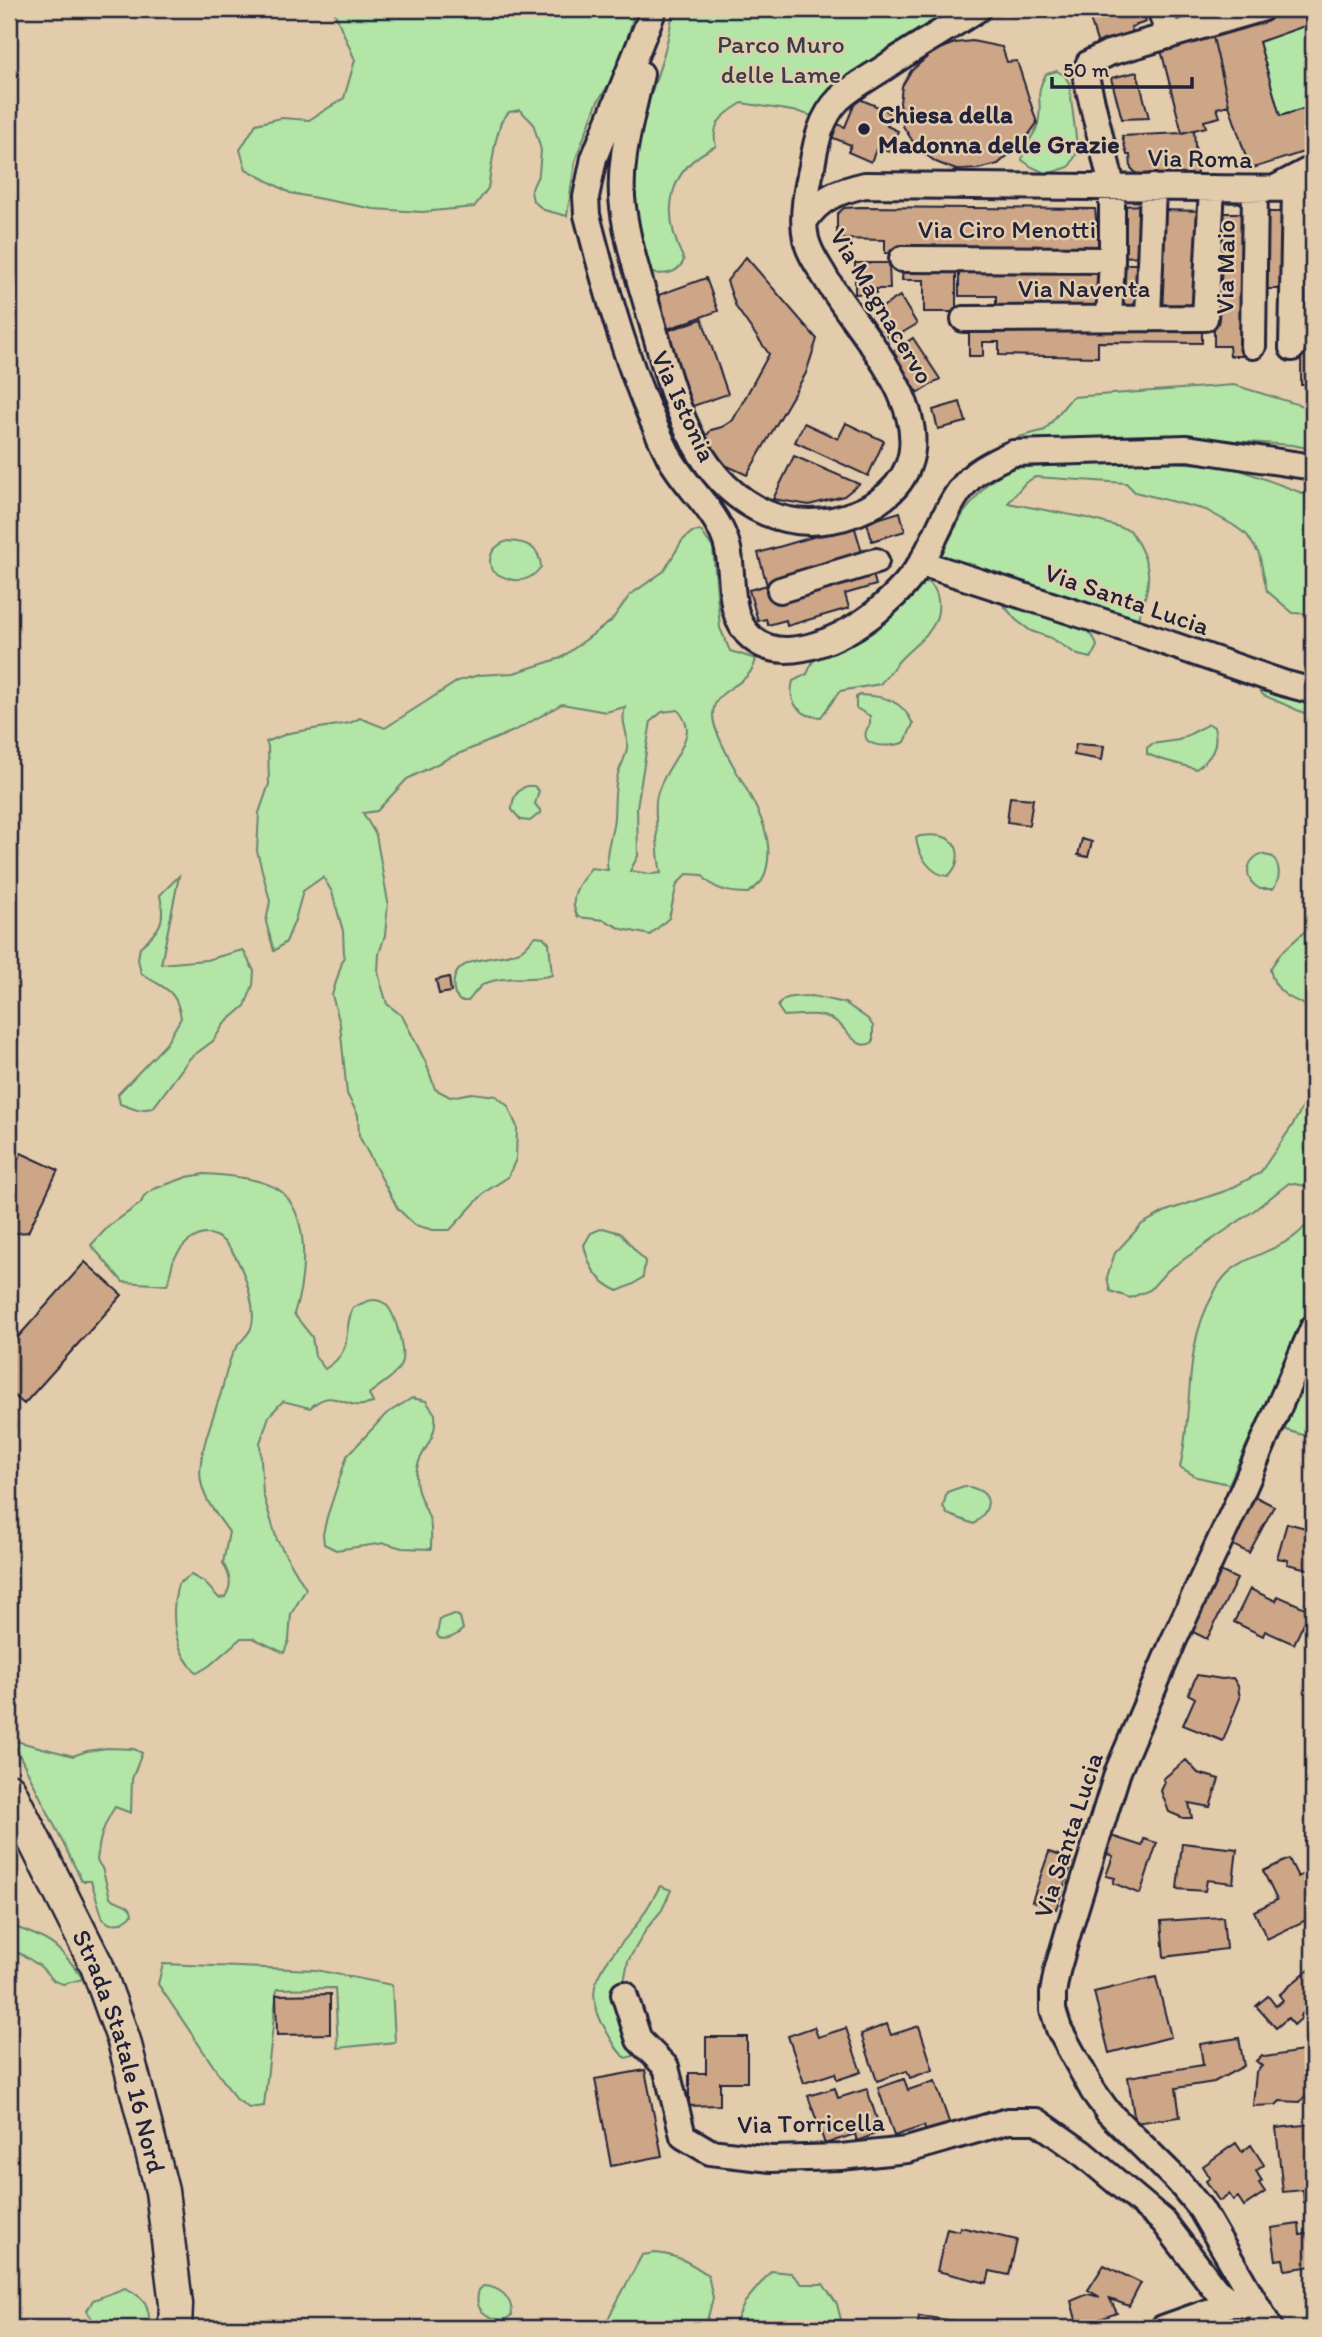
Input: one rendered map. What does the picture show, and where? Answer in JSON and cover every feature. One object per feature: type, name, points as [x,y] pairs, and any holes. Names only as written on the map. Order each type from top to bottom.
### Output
[{"type":"main road","name":"Strada Statale 16 Nord","points":[[9,1790],[97,1966],[124,2041],[162,2191],[176,2304],[175,2328]]},
{"type":"street","name":"Via Magnacervo","points":[[653,12],[625,151],[623,207],[636,266],[677,401],[691,439],[704,462],[736,496],[776,517],[796,522],[820,522],[865,509],[893,491],[909,465],[914,440],[906,404],[891,376],[833,291],[807,242],[805,221],[810,175],[822,123],[839,99],[856,86],[978,9]]},
{"type":"street","points":[[1160,9],[1169,36]]},
{"type":"street","points":[[1109,317],[1112,186],[1084,73],[1089,63],[1100,57],[1261,9]]},
{"type":"street","name":"Via Istonia","points":[[653,12],[594,158],[586,197],[587,215],[629,362],[670,458],[725,538],[732,593],[742,624],[754,639],[776,649],[803,647],[829,640],[860,625],[905,585],[921,563],[958,492],[974,474],[991,462],[1013,453],[1187,448],[1313,467]]},
{"type":"street","points":[[1292,348],[1284,189],[1313,168]]},
{"type":"street","points":[[810,175],[816,190],[842,191]]},
{"type":"street","name":"Via Roma","points":[[805,221],[821,200],[865,185],[1284,189]]},
{"type":"street","points":[[1148,317],[1153,187]]},
{"type":"street","name":"Via Naventa","points":[[964,319],[1205,318],[1212,188]]},
{"type":"street","name":"Via Maio","points":[[1253,346],[1284,189]]},
{"type":"street","name":"Via Ciro Menotti","points":[[902,259],[1112,260]]},
{"type":"street","points":[[1258,459],[1313,482]]},
{"type":"street","points":[[780,590],[876,561]]},
{"type":"street","name":"Via Santa Lucia","points":[[921,563],[1313,691]]},
{"type":"street","name":"Via Santa Lucia","points":[[1265,2317],[1201,2209],[1178,2181],[1108,2112],[1093,2091],[1059,2029],[1053,1993],[1056,1971],[1118,1771],[1313,1328]]},
{"type":"street","name":"Via Torricella","points":[[624,1994],[639,2040],[666,2067],[684,2136],[710,2152],[771,2159],[841,2157],[907,2150],[1008,2121],[1037,2121],[1081,2152],[1163,2221],[1216,2290],[1233,2303]]},
{"type":"street","points":[[1163,2328],[1233,2303],[1265,2317]]},
{"type":"green space","points":[[333,9],[635,9],[621,65],[597,103],[575,161],[567,216],[544,210],[533,201],[531,191],[539,173],[541,150],[533,123],[520,110],[509,112],[501,122],[488,188],[474,207],[422,212],[374,209],[290,193],[246,169],[240,150],[256,124],[281,118],[309,120],[344,98],[355,60]]},
{"type":"green space","name":"Parco Muro delle Lame","points":[[673,9],[964,9],[816,117],[742,103],[724,115],[715,131],[716,146],[687,167],[673,194],[672,226],[684,260],[675,271],[656,274],[650,273],[644,262],[632,202],[630,171],[639,130],[665,50]]},
{"type":"green space","points":[[1313,23],[1313,106],[1280,116],[1259,42]]},
{"type":"green space","points":[[1057,71],[1065,76],[1069,83],[1077,145],[1076,155],[1069,167],[1047,174],[1022,160],[1038,124],[1042,82],[1046,74]]},
{"type":"green space","points":[[1234,385],[1313,409],[1313,449],[1232,441],[1021,444],[1019,437],[1045,430],[1072,397]]},
{"type":"green space","points":[[1143,461],[1227,465],[1313,497],[1313,614],[1293,613],[1267,591],[1259,554],[1247,535],[1233,525],[1206,510],[1135,492],[1126,483],[1035,477],[1025,483],[1008,503],[1087,518],[1130,530],[1144,557],[1148,578],[1135,627],[939,558],[963,514],[987,484],[1010,468]]},
{"type":"green space","points":[[701,531],[713,548],[720,628],[730,651],[756,659],[746,677],[719,698],[713,715],[719,737],[765,828],[768,862],[763,879],[756,887],[748,893],[728,891],[711,884],[702,875],[687,874],[677,884],[669,918],[650,935],[622,929],[604,920],[578,917],[574,897],[582,879],[591,868],[608,870],[607,856],[616,785],[627,748],[623,719],[625,707],[606,712],[562,704],[516,730],[407,779],[377,811],[363,813],[376,835],[388,902],[378,972],[387,1004],[402,1016],[426,1063],[435,1089],[450,1097],[472,1093],[496,1096],[508,1106],[517,1127],[516,1159],[508,1177],[485,1192],[450,1230],[433,1230],[415,1225],[398,1209],[359,1136],[358,1115],[347,1094],[340,1024],[332,995],[344,956],[343,931],[332,892],[323,877],[303,891],[286,942],[274,951],[266,922],[270,901],[257,851],[259,813],[269,784],[266,742],[289,733],[350,723],[360,718],[385,728],[458,681],[479,675],[514,673],[561,658],[611,621],[630,595],[664,571],[682,541],[692,532]],"holes":[[[678,710],[687,730],[682,747],[662,782],[656,801],[661,873],[630,871],[638,856],[637,807],[651,721],[662,712]]]},
{"type":"green space","points":[[508,541],[527,544],[535,550],[541,567],[536,573],[524,580],[512,580],[492,571],[492,552]]},
{"type":"green space","points":[[927,581],[938,597],[936,620],[926,635],[880,684],[840,691],[821,717],[807,714],[797,707],[792,696],[793,681],[807,674],[813,661],[853,640]]},
{"type":"green space","points":[[995,595],[1080,624],[1094,638],[1097,646],[1091,658],[1078,655],[1051,638],[1031,631],[1016,620]]},
{"type":"green space","points":[[1262,686],[1313,702],[1313,717],[1263,695],[1259,689]]},
{"type":"green space","points":[[860,695],[885,698],[904,709],[913,724],[905,742],[883,746],[866,738],[870,716],[856,708],[856,697]]},
{"type":"green space","points":[[1209,724],[1214,727],[1215,746],[1210,756],[1196,769],[1147,754],[1147,748],[1152,744],[1179,740]]},
{"type":"green space","points":[[527,786],[534,786],[539,791],[535,804],[540,813],[530,821],[521,820],[512,810],[516,795]]},
{"type":"green space","points":[[941,836],[954,844],[958,855],[948,876],[936,872],[926,863],[917,844],[916,838]]},
{"type":"green space","points":[[1260,854],[1273,857],[1278,865],[1279,877],[1273,889],[1260,889],[1249,876],[1251,862]]},
{"type":"green space","points":[[179,876],[161,964],[206,960],[243,950],[254,971],[253,985],[245,1006],[224,1024],[213,1041],[190,1058],[153,1108],[137,1110],[120,1104],[118,1094],[166,1044],[181,1018],[176,1000],[141,973],[138,959],[140,947],[160,925],[160,895]]},
{"type":"green space","points":[[1313,924],[1313,1008],[1280,990],[1270,969],[1281,953]]},
{"type":"green space","points":[[536,936],[543,937],[549,943],[552,975],[492,981],[482,985],[468,1001],[460,1001],[455,995],[454,981],[457,972],[465,965],[520,951]]},
{"type":"green space","points":[[812,996],[845,1003],[868,1019],[873,1026],[873,1042],[857,1042],[839,1023],[828,1017],[784,1016],[778,1007],[787,998]]},
{"type":"green space","points":[[1313,1089],[1313,1189],[1289,1183],[1167,1271],[1150,1290],[1130,1298],[1110,1291],[1107,1277],[1115,1253],[1142,1224],[1166,1211],[1228,1190],[1260,1173]]},
{"type":"green space","points":[[204,1174],[245,1178],[267,1184],[283,1193],[292,1205],[302,1235],[303,1251],[301,1285],[294,1314],[312,1337],[315,1356],[325,1369],[341,1355],[353,1308],[372,1300],[384,1303],[392,1314],[401,1341],[402,1358],[395,1373],[369,1394],[373,1403],[354,1405],[326,1398],[310,1408],[283,1401],[269,1416],[260,1443],[263,1494],[277,1540],[306,1589],[291,1614],[289,1640],[284,1653],[253,1638],[241,1638],[197,1673],[178,1643],[174,1608],[178,1584],[191,1575],[204,1582],[219,1598],[225,1597],[230,1584],[223,1563],[229,1532],[205,1495],[200,1472],[207,1437],[231,1357],[252,1324],[250,1294],[234,1254],[216,1236],[204,1234],[184,1245],[174,1259],[167,1285],[123,1282],[91,1245],[109,1226],[141,1203],[144,1196],[154,1189]]},
{"type":"green space","points":[[1313,1212],[1313,1299],[1229,1484],[1197,1477],[1180,1467],[1193,1358],[1203,1316],[1216,1289],[1228,1273],[1238,1265],[1287,1241],[1307,1224]]},
{"type":"green space","points":[[603,1228],[620,1233],[645,1261],[643,1277],[618,1291],[595,1273],[584,1245],[591,1233]]},
{"type":"green space","points":[[1313,1360],[1313,1438],[1283,1429]]},
{"type":"green space","points":[[412,1398],[426,1401],[435,1414],[431,1440],[417,1467],[416,1475],[419,1494],[430,1521],[431,1549],[402,1548],[385,1543],[336,1550],[324,1544],[327,1517],[347,1456],[386,1414]]},
{"type":"green space","points":[[964,1486],[980,1491],[987,1499],[986,1511],[974,1524],[947,1514],[943,1506],[947,1492]]},
{"type":"green space","points":[[454,1614],[460,1617],[463,1629],[452,1637],[439,1638],[437,1634],[440,1619]]},
{"type":"green space","points":[[12,1740],[73,1756],[107,1748],[134,1749],[142,1753],[132,1779],[131,1813],[115,1807],[100,1839],[97,1861],[102,1868],[110,1897],[130,1908],[132,1915],[121,1923],[110,1924],[103,1919],[91,1881],[82,1881]]},
{"type":"green space","points":[[660,1886],[671,1890],[662,1910],[647,1928],[628,1961],[623,1987],[640,2054],[626,2058],[615,2046],[598,2015],[594,2001],[595,1988],[605,1965],[638,1923]]},
{"type":"green space","points":[[9,1925],[52,1944],[83,1979],[63,1984],[54,1981],[40,1966],[9,1950]]},
{"type":"green space","points":[[163,1964],[316,1970],[392,1985],[395,2042],[338,2048],[335,1988],[277,1989],[264,2106],[249,2108],[235,2098],[158,1984]]},
{"type":"green space","points":[[656,2253],[684,2260],[708,2275],[713,2298],[705,2328],[603,2328],[642,2255]]},
{"type":"green space","points":[[771,2271],[791,2273],[802,2284],[823,2284],[837,2304],[842,2324],[867,2320],[873,2328],[733,2328],[745,2302]]},
{"type":"green space","points":[[483,2286],[495,2288],[504,2294],[510,2303],[512,2315],[504,2320],[486,2315],[482,2311],[478,2297]]},
{"type":"green space","points":[[125,2288],[138,2295],[145,2303],[150,2328],[98,2328],[87,2311],[93,2300]]},
{"type":"building","points":[[1087,9],[1142,9],[1146,22],[1131,27],[1133,34],[1098,45]]},
{"type":"building","points":[[1173,9],[1240,9],[1178,27]]},
{"type":"building","points":[[1286,9],[1313,9],[1313,23],[1259,42],[1280,116],[1313,106],[1313,149],[1250,169],[1229,105],[1212,33]]},
{"type":"building","points":[[1212,33],[1229,105],[1217,108],[1220,117],[1204,121],[1206,127],[1182,133],[1160,46]]},
{"type":"building","points":[[972,41],[1002,47],[1007,62],[1017,61],[1037,123],[1024,141],[998,164],[978,169],[956,170],[936,162],[917,148],[903,126],[900,103],[902,86],[911,71],[934,51],[955,43]]},
{"type":"building","points":[[1137,72],[1149,118],[1122,119],[1111,78]]},
{"type":"building","name":"Chiesa della Madonna delle Grazie","points":[[857,98],[886,110],[891,117],[887,126],[898,131],[889,152],[877,147],[871,162],[848,152],[851,145],[831,137],[837,124],[845,127]]},
{"type":"building","points":[[1194,130],[1197,176],[1137,174],[1131,168],[1130,155],[1127,155],[1122,136]]},
{"type":"building","points":[[1146,205],[1148,256],[1120,257],[1117,206]]},
{"type":"building","points":[[844,208],[1095,209],[1100,254],[885,253],[885,240],[837,239],[837,214]]},
{"type":"building","points":[[1159,210],[1205,211],[1202,311],[1155,310]]},
{"type":"building","points":[[1261,212],[1288,212],[1288,289],[1260,289]]},
{"type":"building","points":[[1302,212],[1313,212],[1313,385],[1301,385]]},
{"type":"building","points":[[1214,213],[1248,213],[1248,356],[1230,356],[1229,346],[1214,346]]},
{"type":"building","points":[[746,257],[817,339],[806,373],[747,475],[712,459],[701,443],[711,430],[733,420],[769,354],[736,307],[727,281]]},
{"type":"building","points":[[855,263],[889,263],[890,289],[855,294]]},
{"type":"building","points":[[1117,264],[1144,264],[1143,308],[1117,307]]},
{"type":"building","points":[[903,265],[956,266],[956,312],[924,312],[924,280],[902,280]]},
{"type":"building","points":[[1100,265],[1100,310],[996,311],[996,296],[959,296],[959,266]]},
{"type":"building","points":[[706,278],[718,311],[662,331],[650,298]]},
{"type":"building","points":[[900,296],[917,324],[890,340],[876,311]]},
{"type":"building","points":[[702,319],[728,394],[690,407],[664,332]]},
{"type":"building","points":[[969,326],[1202,329],[1202,343],[1098,342],[1098,357],[999,355],[999,342],[983,342],[983,356],[969,356]]},
{"type":"building","points":[[913,338],[940,379],[918,393],[892,352]]},
{"type":"building","points":[[960,402],[966,422],[938,429],[933,410]]},
{"type":"building","points":[[804,423],[838,439],[846,423],[884,441],[868,476],[795,442]]},
{"type":"building","points":[[794,456],[859,484],[844,496],[809,505],[773,499]]},
{"type":"building","points":[[900,512],[905,531],[872,541],[867,522]]},
{"type":"building","points":[[854,525],[864,559],[872,571],[876,585],[845,594],[849,608],[787,626],[786,620],[768,625],[766,619],[758,621],[749,590],[767,585],[758,553]]},
{"type":"building","points":[[1076,744],[1104,746],[1102,760],[1074,755]]},
{"type":"building","points":[[1010,797],[1033,799],[1029,825],[1007,822]]},
{"type":"building","points":[[1082,839],[1092,842],[1088,857],[1078,855]]},
{"type":"building","points":[[449,977],[451,992],[439,994],[436,980]]},
{"type":"building","points":[[21,1153],[58,1170],[28,1232],[9,1234],[9,1179]]},
{"type":"building","points":[[85,1262],[122,1295],[24,1404],[9,1391],[9,1347]]},
{"type":"building","points":[[1254,1496],[1274,1506],[1249,1553],[1229,1543]]},
{"type":"building","points":[[1287,1523],[1313,1530],[1312,1570],[1287,1564],[1288,1560],[1277,1558]]},
{"type":"building","points":[[1216,1569],[1237,1579],[1207,1639],[1187,1629]]},
{"type":"building","points":[[1250,1589],[1276,1601],[1278,1596],[1310,1610],[1294,1644],[1265,1631],[1263,1636],[1234,1622]]},
{"type":"building","points":[[1197,1675],[1233,1678],[1238,1686],[1240,1698],[1223,1741],[1183,1725],[1195,1698],[1188,1694]]},
{"type":"building","points":[[1186,1760],[1198,1773],[1219,1779],[1210,1807],[1189,1803],[1192,1818],[1183,1818],[1169,1812],[1161,1791],[1165,1782],[1163,1779]]},
{"type":"building","points":[[1111,1836],[1142,1846],[1144,1839],[1157,1843],[1140,1894],[1113,1883],[1115,1878],[1106,1876],[1113,1856],[1105,1853]]},
{"type":"building","points":[[1182,1843],[1237,1849],[1233,1883],[1207,1880],[1205,1891],[1177,1889]]},
{"type":"building","points":[[1049,1852],[1073,1860],[1056,1909],[1032,1901]]},
{"type":"building","points":[[1289,1859],[1298,1877],[1313,1869],[1313,1931],[1308,1919],[1267,1939],[1254,1911],[1277,1900],[1263,1871]]},
{"type":"building","points":[[1223,1917],[1226,1949],[1164,1957],[1161,1921]]},
{"type":"building","points":[[1308,1970],[1313,1976],[1313,1992],[1305,2000],[1310,2006],[1294,2025],[1288,2018],[1276,2028],[1256,2006],[1268,1996],[1276,2006],[1283,2000],[1279,1995]]},
{"type":"building","points":[[1156,1977],[1171,2037],[1109,2053],[1094,1992]]},
{"type":"building","points":[[330,1994],[330,2034],[277,2035],[276,1995]]},
{"type":"building","points":[[887,2024],[891,2035],[919,2026],[933,2070],[910,2078],[907,2071],[877,2081],[861,2034]]},
{"type":"building","points":[[814,2027],[818,2037],[846,2028],[861,2072],[837,2080],[835,2073],[804,2083],[788,2036]]},
{"type":"building","points":[[706,2037],[747,2037],[747,2082],[720,2082],[720,2105],[689,2106],[689,2073],[706,2073]]},
{"type":"building","points":[[1239,2038],[1244,2066],[1214,2082],[1176,2088],[1180,2117],[1135,2123],[1128,2077],[1203,2065],[1200,2044]]},
{"type":"building","points":[[1309,2050],[1313,2053],[1313,2062],[1304,2071],[1313,2081],[1313,2097],[1309,2101],[1305,2096],[1300,2102],[1280,2101],[1276,2105],[1253,2106],[1256,2072],[1262,2066],[1256,2061],[1262,2055],[1265,2057]]},
{"type":"building","points":[[645,2070],[662,2156],[611,2166],[595,2079]]},
{"type":"building","points":[[904,2079],[908,2090],[935,2081],[950,2125],[926,2132],[924,2126],[894,2136],[878,2088]]},
{"type":"building","points":[[835,2088],[838,2098],[867,2089],[881,2132],[857,2141],[855,2134],[825,2144],[808,2096]]},
{"type":"building","points":[[1313,2124],[1313,2201],[1304,2202],[1303,2190],[1283,2192],[1276,2128]]},
{"type":"building","points":[[1236,2143],[1242,2152],[1251,2145],[1264,2165],[1256,2171],[1265,2192],[1244,2206],[1238,2197],[1233,2200],[1229,2194],[1219,2201],[1206,2181],[1210,2178],[1203,2166]]},
{"type":"building","points":[[1299,2224],[1300,2235],[1313,2233],[1313,2266],[1285,2270],[1283,2259],[1276,2260],[1271,2228]]},
{"type":"building","points":[[960,2227],[1017,2240],[1009,2275],[990,2271],[987,2283],[937,2271],[947,2228],[959,2231]]},
{"type":"building","points":[[1104,2265],[1141,2283],[1129,2306],[1110,2299],[1117,2313],[1078,2327],[1071,2301],[1088,2294],[1100,2297],[1088,2290]]},
{"type":"building","points":[[919,2316],[986,2325],[986,2328],[917,2328]]},
{"type":"place","name":"Chiesa della Madonna delle Grazie","points":[[864,129]]}]
